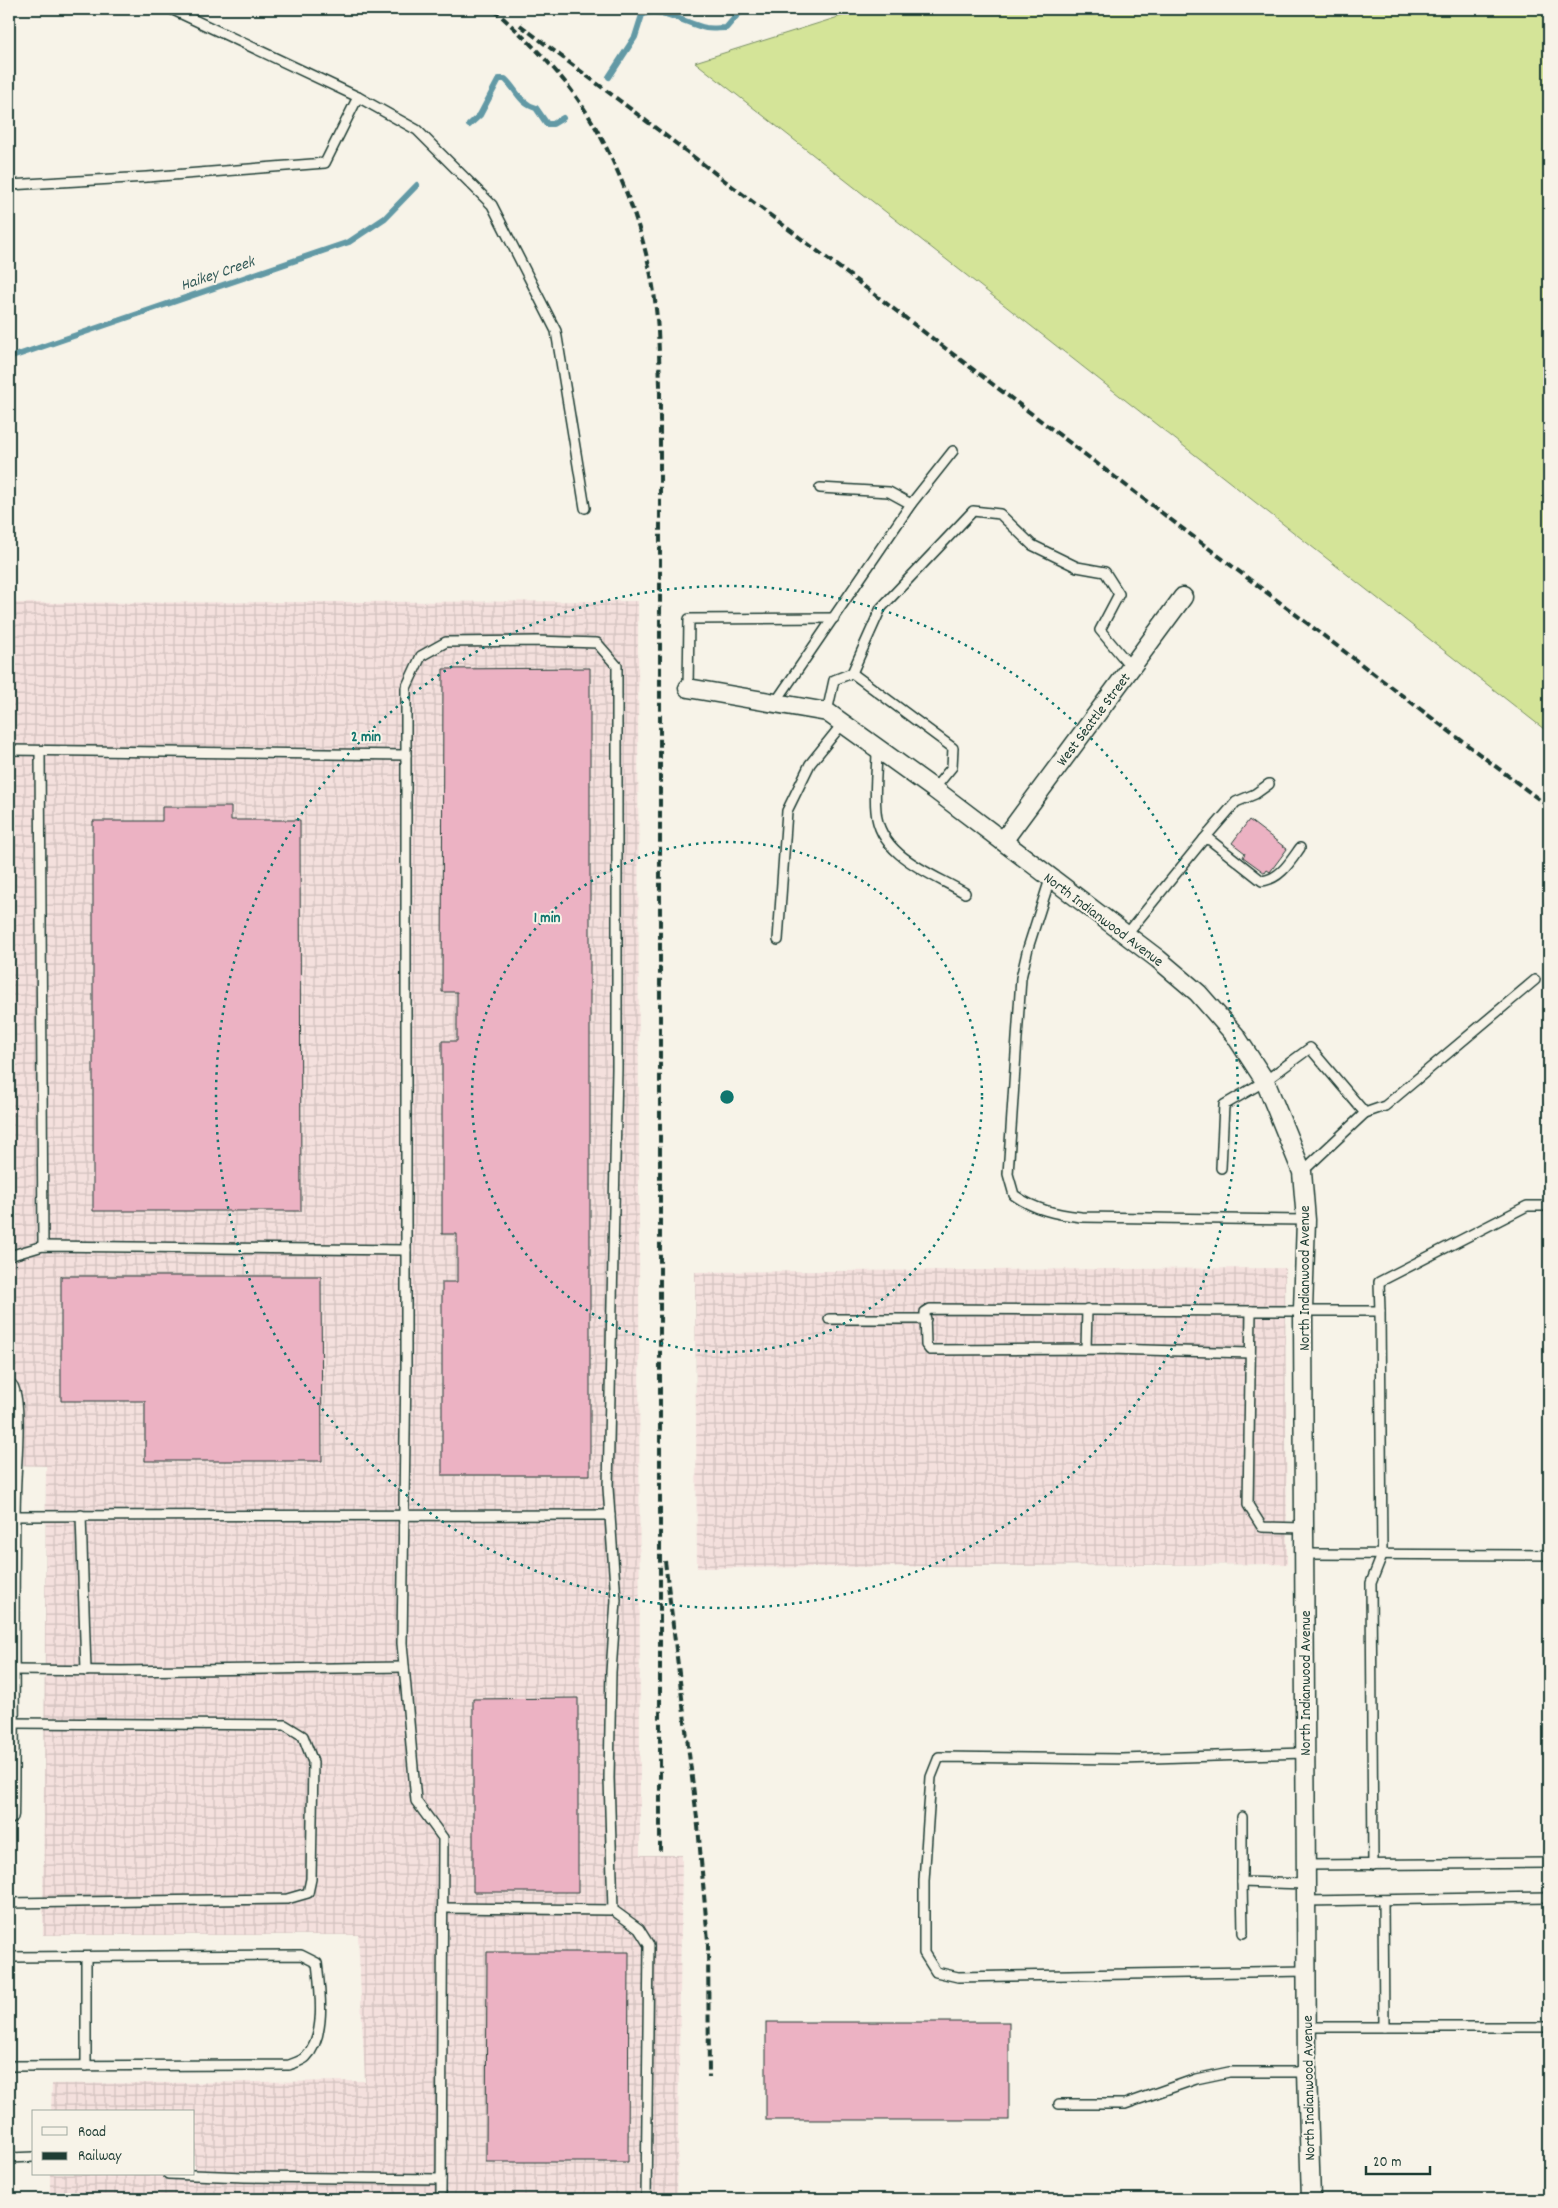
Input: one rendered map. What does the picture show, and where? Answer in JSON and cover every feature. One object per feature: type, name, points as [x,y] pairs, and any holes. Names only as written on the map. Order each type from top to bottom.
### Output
[{"type":"street","name":"West Seattle Street","points":[[1003,841],[1183,597]]},
{"type":"street","name":"North Indianwood Avenue","points":[[688,688],[827,712],[934,789],[1158,959],[1198,993],[1235,1035],[1265,1081],[1302,1172],[1306,1220],[1303,1310],[1305,1753],[1307,2072],[1311,2199]]},
{"type":"street","points":[[9,1388],[12,1395],[13,1435],[10,1494],[11,1670],[9,1816]]},
{"type":"lane","points":[[171,9],[358,97],[417,130],[492,205],[556,331],[585,508]]},
{"type":"lane","points":[[9,185],[147,177],[325,163],[358,97]]},
{"type":"lane","points":[[775,703],[912,504],[953,451]]},
{"type":"lane","points":[[820,488],[889,492],[912,504]]},
{"type":"lane","points":[[827,712],[834,680],[852,673],[881,608],[973,511],[1000,514],[1032,545],[1077,567],[1105,572],[1119,594],[1100,630],[1131,667]]},
{"type":"lane","points":[[688,688],[689,619],[834,618]]},
{"type":"lane","points":[[441,2199],[443,1838],[416,1801],[402,1642],[405,1515],[406,688],[420,656],[446,642],[537,641],[597,643],[616,666],[616,1069],[608,1488],[616,1600],[611,1672],[609,1778],[613,1910]]},
{"type":"lane","points":[[852,673],[953,748],[952,767],[934,789]]},
{"type":"lane","points":[[778,940],[787,811],[810,764],[843,723]]},
{"type":"lane","points":[[877,747],[876,812],[883,838],[899,855],[965,893]]},
{"type":"lane","points":[[9,750],[406,755]]},
{"type":"lane","points":[[40,751],[43,1246]]},
{"type":"lane","points":[[1126,935],[1236,802],[1255,794],[1269,784]]},
{"type":"lane","points":[[1204,839],[1210,840],[1262,881],[1269,880],[1284,870],[1300,848]]},
{"type":"lane","points":[[1050,878],[1028,948],[1021,978],[1008,1174],[1014,1195],[1029,1206],[1051,1213],[1081,1217],[1306,1220]]},
{"type":"lane","points":[[1302,1172],[1365,1113],[1385,1106],[1536,980]]},
{"type":"lane","points":[[1221,1168],[1224,1105],[1265,1081],[1310,1048],[1365,1113]]},
{"type":"lane","points":[[1373,1864],[1371,1583],[1382,1555],[1379,1282],[1527,1206],[1549,1206]]},
{"type":"lane","points":[[9,1256],[43,1246],[406,1250]]},
{"type":"lane","points":[[1250,1353],[1086,1349],[930,1350],[926,1346],[925,1312],[930,1309],[1380,1311]]},
{"type":"lane","points":[[1086,1349],[1087,1309]]},
{"type":"lane","points":[[1251,1311],[1248,1505],[1262,1528],[1304,1528]]},
{"type":"lane","points":[[829,1319],[926,1319]]},
{"type":"lane","points":[[81,1515],[86,1671]]},
{"type":"lane","points":[[11,1516],[610,1515]]},
{"type":"lane","points":[[1304,1554],[1549,1555]]},
{"type":"lane","points":[[11,1670],[86,1671],[404,1667]]},
{"type":"lane","points":[[9,1903],[287,1899],[308,1893],[311,1879],[313,1762],[303,1736],[285,1725],[10,1722]]},
{"type":"lane","points":[[1305,1753],[1122,1759],[939,1757],[931,1777],[924,1882],[924,1953],[936,1972],[958,1977],[1307,1971]]},
{"type":"lane","points":[[1242,1817],[1243,1933]]},
{"type":"lane","points":[[1306,1865],[1549,1863]]},
{"type":"lane","points":[[1242,1882],[1306,1892],[1383,1900],[1549,1897]]},
{"type":"lane","points":[[1383,1900],[1384,2027]]},
{"type":"lane","points":[[444,1908],[613,1910],[639,1929],[649,1945],[646,2199]]},
{"type":"lane","points":[[9,1957],[301,1955],[317,1963],[321,1999],[317,2039],[306,2057],[289,2065],[9,2066]]},
{"type":"lane","points":[[86,1956],[86,2066]]},
{"type":"lane","points":[[1307,2027],[1549,2027]]},
{"type":"lane","points":[[1059,2104],[1125,2104],[1196,2079],[1229,2072],[1307,2072]]},
{"type":"lane","points":[[9,2158],[32,2157]]},
{"type":"lane","points":[[195,2175],[244,2178],[441,2178]]},
{"type":"shaded area","points":[[638,601],[640,1855],[682,1855],[677,2199],[50,2199],[50,2176],[195,2176],[195,2110],[51,2110],[52,2084],[365,2081],[358,1935],[43,1935],[46,1466],[9,1465],[9,603]]},
{"type":"shaded area","points":[[1285,1268],[1287,1564],[697,1568],[695,1272]]},
{"type":"green space","points":[[864,9],[1549,9],[1549,733],[695,62]]},
{"type":"building","points":[[590,668],[590,1475],[442,1475],[442,1282],[457,1282],[457,1234],[442,1234],[442,1041],[457,1041],[457,992],[442,992],[443,669]]},
{"type":"building","points":[[162,807],[231,807],[231,820],[300,820],[301,1211],[93,1211],[93,821],[162,821]]},
{"type":"building","points":[[1249,820],[1287,849],[1270,872],[1267,870],[1265,873],[1243,857],[1245,853],[1232,843]]},
{"type":"building","points":[[61,1276],[321,1276],[322,1461],[145,1461],[145,1401],[61,1401]]},
{"type":"building","points":[[578,1698],[578,1892],[473,1892],[473,1699]]},
{"type":"building","points":[[487,1952],[629,1952],[628,2162],[486,2162]]},
{"type":"building","points":[[766,2022],[1009,2022],[1009,2120],[766,2120]]},
{"type":"waterway","name":"Haikey Creek","points":[[609,77],[635,37],[642,15],[656,12],[706,28],[726,28],[738,14],[748,9]]},
{"type":"waterway","name":"Haikey Creek","points":[[469,125],[480,115],[499,79],[505,79],[522,100],[536,108],[547,124],[553,124],[563,118]]},
{"type":"waterway","name":"Haikey Creek","points":[[9,358],[349,242],[385,218],[417,185]]},
{"type":"railway","points":[[493,9],[557,72],[582,105],[598,131],[625,190],[636,220],[652,281],[657,318],[660,385],[660,1851]]},
{"type":"railway","points":[[520,25],[1549,807]]},
{"type":"railway","points":[[665,1561],[698,1826],[708,1941],[709,2077]]}]
